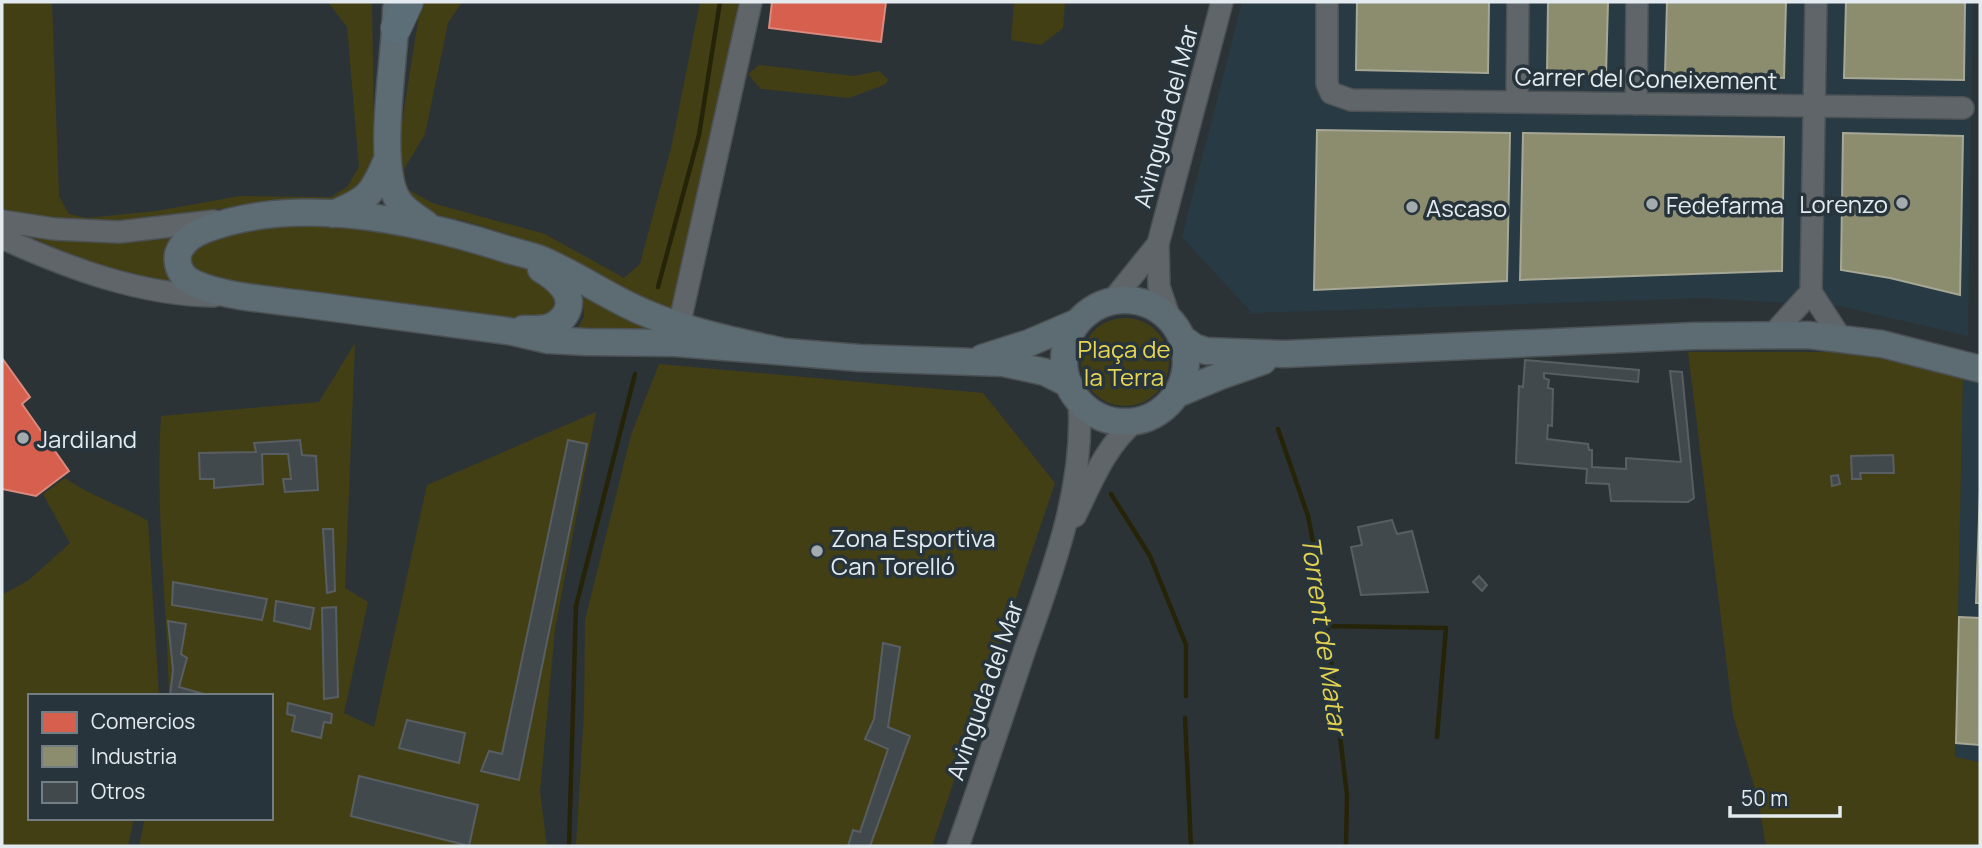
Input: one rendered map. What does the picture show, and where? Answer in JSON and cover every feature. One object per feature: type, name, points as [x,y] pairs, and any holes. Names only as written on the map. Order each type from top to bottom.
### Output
[{"type":"highway","points":[[392,11],[408,2]]},
{"type":"main road","points":[[392,11],[386,162],[398,201],[431,226]]},
{"type":"main road","points":[[334,214],[366,197],[376,184],[386,162]]},
{"type":"main road","points":[[780,351],[679,326],[644,313],[539,259],[431,226],[334,214],[296,214],[230,220],[189,238],[178,256],[181,273],[188,280],[242,296],[508,331],[548,340],[675,343],[873,359],[1003,363],[1045,372],[1074,392],[1088,409],[1117,421],[1136,421],[1157,413],[1177,394],[1285,354]]},
{"type":"main road","points":[[508,331],[546,328],[557,324],[568,310],[569,303],[568,294],[562,285],[516,253]]},
{"type":"main road","points":[[970,361],[1029,343],[1078,322],[1093,309],[1112,301],[1130,300],[1155,307],[1194,347],[1206,351],[1285,354],[1773,334],[1840,337],[1882,344],[1980,369]]},
{"type":"main road","points":[[1074,392],[1065,367],[1065,349],[1078,322]]},
{"type":"main road","points":[[1176,329],[1186,355],[1184,378],[1177,394]]},
{"type":"street","points":[[679,326],[751,2]]},
{"type":"street","name":"Avinguda del Mar","points":[[1176,329],[1159,287],[1158,244],[1222,2]]},
{"type":"street","name":"Carrer del Coneixement","points":[[1327,2],[1326,74],[1331,93],[1350,100],[1963,108]]},
{"type":"street","points":[[1517,102],[1518,2]]},
{"type":"street","points":[[1636,104],[1637,2]]},
{"type":"street","points":[[1816,2],[1811,292],[1840,337]]},
{"type":"street","points":[[2,221],[54,229],[119,232],[230,220]]},
{"type":"street","points":[[2,237],[58,262],[118,281],[168,292],[242,296]]},
{"type":"street","name":"Avinguda del Mar","points":[[1112,301],[1158,244]]},
{"type":"street","points":[[1773,334],[1811,292]]},
{"type":"street","name":"Avinguda del Mar","points":[[958,846],[1059,550],[1076,472],[1079,444],[1074,392]]},
{"type":"street","name":"Avinguda del Mar","points":[[1059,550],[1113,446],[1124,430],[1136,421]]},
{"type":"shaded area","points":[[1242,2],[1973,2],[1968,336],[1840,306],[1703,298],[1252,313],[1182,237]]},
{"type":"shaded area","points":[[1963,375],[1980,380],[1980,762],[1955,757]]},
{"type":"green space","points":[[2,2],[52,2],[59,196],[69,214],[86,218],[156,211],[240,196],[331,197],[347,187],[359,167],[347,27],[328,2],[372,2],[373,160],[362,187],[333,200],[256,203],[123,224],[34,217],[2,209]]},
{"type":"green space","points":[[421,2],[462,2],[448,23],[425,134],[404,169],[407,189],[432,203],[545,234],[624,278],[640,264],[672,144],[700,2],[741,2],[677,305],[667,311],[514,236],[462,220],[435,215],[402,195],[396,160]]},
{"type":"green space","points":[[1014,2],[1065,2],[1063,28],[1041,45],[1011,40]]},
{"type":"green space","points":[[759,65],[854,76],[879,71],[888,79],[886,84],[849,98],[761,89],[748,74]]},
{"type":"green space","points":[[325,224],[409,234],[463,246],[524,268],[543,279],[556,297],[554,304],[544,315],[520,321],[216,280],[192,269],[187,258],[197,246],[229,232]]},
{"type":"green space","points":[[21,232],[177,234],[169,245],[166,256],[166,268],[171,281],[94,262]]},
{"type":"green space","points":[[582,289],[668,332],[577,329],[584,317]]},
{"type":"green space","name":"Plaça de la Terra","points":[[1125,318],[1142,321],[1156,331],[1166,345],[1169,362],[1166,379],[1156,393],[1142,403],[1125,406],[1108,403],[1094,393],[1084,379],[1081,362],[1084,345],[1094,331],[1108,321]]},
{"type":"green space","points":[[355,343],[345,588],[368,602],[344,713],[374,727],[427,485],[596,412],[555,629],[540,792],[547,846],[139,846],[145,820],[273,820],[273,694],[169,694],[160,521],[161,416],[319,402]]},
{"type":"green space","points":[[1688,352],[1852,352],[1963,375],[1955,757],[1980,762],[1980,846],[1766,846],[1758,799],[1733,715]]},
{"type":"green space","name":"Zona Esportiva Can Torelló","points":[[659,364],[983,393],[1055,483],[932,846],[576,846],[584,713],[585,620],[631,435]]},
{"type":"green space","points":[[65,478],[148,521],[159,694],[28,694],[28,820],[134,820],[128,846],[2,846],[2,595],[29,580],[70,543],[43,494]]},
{"type":"building: Comercios","points":[[772,2],[886,2],[881,42],[769,28]]},
{"type":"building: Comercios","name":"Jardiland","points":[[2,358],[30,397],[22,404],[69,471],[36,496],[2,489]]},
{"type":"building: Industria","points":[[1357,2],[1489,2],[1488,73],[1356,70]]},
{"type":"building: Industria","points":[[1548,2],[1608,2],[1606,75],[1547,74]]},
{"type":"building: Industria","points":[[1667,2],[1786,2],[1784,78],[1665,75]]},
{"type":"building: Industria","points":[[1846,2],[1965,2],[1964,80],[1844,78]]},
{"type":"building: Industria","name":"Ascaso","points":[[1317,130],[1510,133],[1507,281],[1314,290]]},
{"type":"building: Industria","name":"Fedefarma","points":[[1523,133],[1784,137],[1782,271],[1520,280]]},
{"type":"building: Industria","name":"Lorenzo","points":[[1843,133],[1963,136],[1960,295],[1890,278],[1841,270]]},
{"type":"building: Industria","points":[[1980,490],[1980,603],[1976,603]]},
{"type":"building: Industria","points":[[1959,617],[1980,618],[1979,745],[1956,743]]},
{"type":"building: Otros","points":[[1525,360],[1639,370],[1638,382],[1544,373],[1544,378],[1549,380],[1548,388],[1553,389],[1552,426],[1548,425],[1547,439],[1588,444],[1589,450],[1592,450],[1592,467],[1626,469],[1626,458],[1681,462],[1670,371],[1682,372],[1694,498],[1688,502],[1611,501],[1609,484],[1586,483],[1587,469],[1516,463],[1519,386],[1523,387]]},
{"type":"building: Otros","points":[[300,440],[302,455],[316,456],[318,490],[285,492],[283,479],[291,479],[288,454],[262,454],[263,484],[214,488],[214,479],[200,479],[199,453],[256,452],[254,443]]},
{"type":"building: Otros","points":[[568,440],[587,444],[519,780],[481,771],[489,751],[502,754]]},
{"type":"building: Otros","points":[[1893,455],[1894,473],[1860,473],[1861,479],[1852,479],[1851,456]]},
{"type":"building: Otros","points":[[1838,475],[1840,484],[1832,486],[1831,476]]},
{"type":"building: Otros","points":[[1392,520],[1397,534],[1412,531],[1428,592],[1361,595],[1351,547],[1362,545],[1358,527]]},
{"type":"building: Otros","points":[[323,529],[333,529],[335,591],[327,593]]},
{"type":"building: Otros","points":[[1479,576],[1487,585],[1482,591],[1473,582]]},
{"type":"building: Otros","points":[[173,582],[267,599],[262,620],[172,605]]},
{"type":"building: Otros","points":[[276,601],[314,608],[310,629],[274,621]]},
{"type":"building: Otros","points":[[336,607],[338,697],[324,699],[322,608]]},
{"type":"building: Otros","points":[[168,621],[186,624],[181,654],[187,658],[179,687],[204,694],[170,694],[173,670]]},
{"type":"building: Otros","points":[[883,643],[900,647],[888,727],[910,736],[870,846],[848,846],[853,830],[860,832],[888,749],[865,739],[874,719]]},
{"type":"building: Otros","points":[[288,703],[332,714],[331,723],[324,722],[321,738],[292,731],[295,716],[287,714]]},
{"type":"building: Otros","points":[[407,720],[465,733],[459,763],[399,748]]},
{"type":"building: Otros","points":[[359,776],[478,805],[469,846],[351,816]]},
{"type":"waterway","points":[[658,287],[699,135],[720,2]]},
{"type":"waterway","points":[[569,846],[576,606],[635,374]]},
{"type":"waterway","name":"Torrent de Matar","points":[[1278,429],[1308,516],[1323,593],[1347,795],[1346,846]]},
{"type":"waterway","points":[[1111,494],[1150,556],[1186,645],[1186,696]]},
{"type":"waterway","points":[[1327,626],[1446,628],[1437,737]]},
{"type":"waterway","points":[[1185,718],[1191,846]]},
{"type":"place","name":"Lorenzo","points":[[1902,203]]},
{"type":"place","name":"Fedefarma","points":[[1652,204]]},
{"type":"place","name":"Ascaso","points":[[1412,207]]},
{"type":"place","name":"Jardiland","points":[[23,438]]},
{"type":"place","name":"Zona Esportiva Can Torelló","points":[[817,551]]}]
